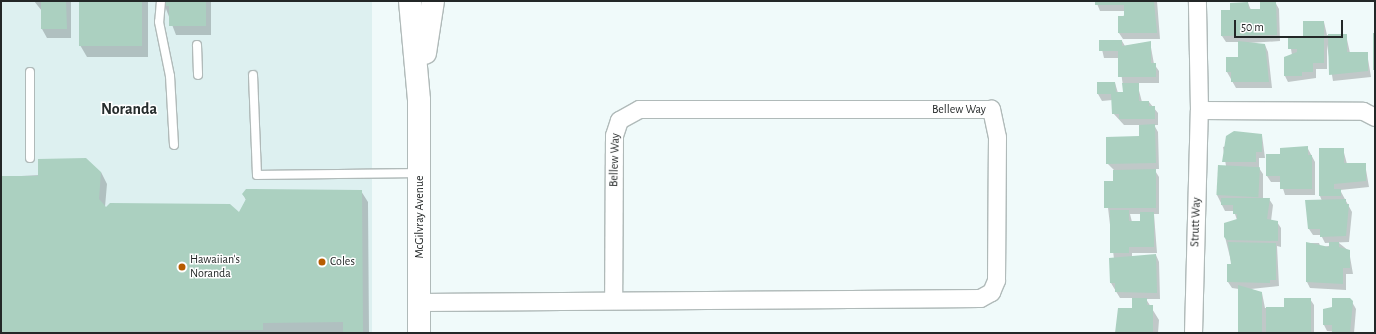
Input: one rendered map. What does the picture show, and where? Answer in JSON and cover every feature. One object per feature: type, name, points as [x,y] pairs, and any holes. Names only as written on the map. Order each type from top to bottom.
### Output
[{"type":"main road","name":"McGilvray Avenue","points":[[410,1],[419,100],[419,333]]},
{"type":"main road","name":"McGilvray Avenue","points":[[419,100],[433,1]]},
{"type":"street","name":"Strutt Way","points":[[1193,333],[1199,110],[1197,1]]},
{"type":"street","name":"Bellew Way","points":[[419,302],[980,298],[991,292],[996,280],[997,137],[991,109],[639,110],[619,120],[614,135],[613,300]]},
{"type":"street","points":[[1199,110],[1363,111],[1375,117]]},
{"type":"lane","points":[[161,1],[159,22],[170,76],[174,145]]},
{"type":"lane","points":[[197,45],[198,75]]},
{"type":"lane","points":[[30,72],[30,158]]},
{"type":"lane","points":[[253,75],[257,174],[420,173]]},
{"type":"shaded area","points":[[1,1],[372,1],[372,333],[1,333]]},
{"type":"building","points":[[33,1],[66,1],[67,29],[41,29],[41,2]]},
{"type":"building","points":[[79,1],[142,1],[142,46],[79,46]]},
{"type":"building","points":[[162,1],[206,1],[206,26],[169,26],[169,6],[162,6]]},
{"type":"building","points":[[1095,1],[1154,1],[1157,33],[1118,33],[1118,16],[1124,16],[1124,5],[1095,5]]},
{"type":"building","points":[[1276,1],[1277,35],[1221,36],[1221,10],[1230,10],[1230,3],[1248,2],[1249,9],[1260,9],[1260,2]]},
{"type":"building","points":[[1303,21],[1324,21],[1324,63],[1313,63],[1313,72],[1302,72],[1302,76],[1284,76],[1284,57],[1297,52],[1297,49],[1288,49],[1288,36],[1303,36]]},
{"type":"building","points":[[1373,33],[1375,33],[1375,70],[1373,70]]},
{"type":"building","points":[[1328,34],[1347,34],[1347,52],[1368,52],[1368,71],[1329,75]]},
{"type":"building","points":[[1099,40],[1122,40],[1122,46],[1151,41],[1151,63],[1156,63],[1156,77],[1118,77],[1118,51],[1099,51]]},
{"type":"building","points":[[1238,41],[1265,44],[1269,82],[1231,82],[1231,72],[1226,72],[1226,57],[1238,57]]},
{"type":"building","points":[[1097,82],[1115,82],[1116,92],[1123,92],[1122,83],[1139,83],[1139,101],[1149,101],[1149,106],[1155,106],[1155,119],[1119,119],[1119,114],[1112,114],[1111,94],[1097,94]]},
{"type":"building","points":[[1155,124],[1156,163],[1106,164],[1106,137],[1139,136],[1139,125]]},
{"type":"building","points":[[1234,131],[1262,134],[1262,152],[1256,152],[1256,162],[1222,162],[1226,136]]},
{"type":"building","points":[[1308,146],[1308,155],[1312,155],[1312,189],[1280,189],[1280,176],[1266,176],[1266,154],[1280,154],[1280,148]]},
{"type":"building","points":[[1319,148],[1344,148],[1344,163],[1366,163],[1366,181],[1334,184],[1334,189],[1341,189],[1341,196],[1319,196]]},
{"type":"building","name":"Hawaiian's Noranda","points":[[86,158],[101,172],[99,199],[106,207],[110,203],[230,204],[239,212],[246,199],[242,194],[246,189],[362,190],[363,333],[343,333],[343,322],[263,323],[263,330],[1,333],[1,176],[38,176],[38,159]]},
{"type":"building","points":[[1218,165],[1260,167],[1258,197],[1216,195]]},
{"type":"building","points":[[1156,169],[1156,208],[1104,208],[1104,181],[1113,181],[1113,170]]},
{"type":"building","points":[[1221,198],[1270,198],[1267,219],[1278,221],[1278,241],[1227,240],[1224,237],[1224,223],[1237,219],[1237,214],[1233,214],[1233,205],[1221,205]]},
{"type":"building","points":[[1346,199],[1346,204],[1349,204],[1346,236],[1320,237],[1320,229],[1308,229],[1305,200]]},
{"type":"building","points":[[1110,210],[1129,210],[1129,221],[1140,221],[1140,212],[1154,212],[1154,247],[1129,247],[1129,253],[1110,253]]},
{"type":"building","points":[[1228,242],[1276,243],[1276,280],[1270,280],[1270,283],[1227,282],[1227,264],[1231,264]]},
{"type":"building","points":[[1306,242],[1329,247],[1329,242],[1339,242],[1339,247],[1350,250],[1350,268],[1343,268],[1343,284],[1306,282]]},
{"type":"building","points":[[1156,254],[1157,293],[1115,292],[1115,283],[1110,283],[1109,258]]},
{"type":"building","points":[[1238,285],[1262,292],[1262,333],[1238,333]]},
{"type":"building","points":[[1132,298],[1147,298],[1147,305],[1153,305],[1153,333],[1115,333],[1118,308],[1132,308]]},
{"type":"building","points":[[1284,298],[1311,298],[1311,333],[1266,333],[1266,307],[1284,307]]},
{"type":"building","points":[[1332,298],[1350,298],[1353,301],[1350,333],[1332,333],[1332,325],[1323,325],[1323,309],[1332,307]]},
{"type":"place","name":"Coles","points":[[322,262]]},
{"type":"place","name":"Hawaiian's Noranda","points":[[182,267]]},
{"type":"district","name":"Noranda","points":[[129,109]]}]
